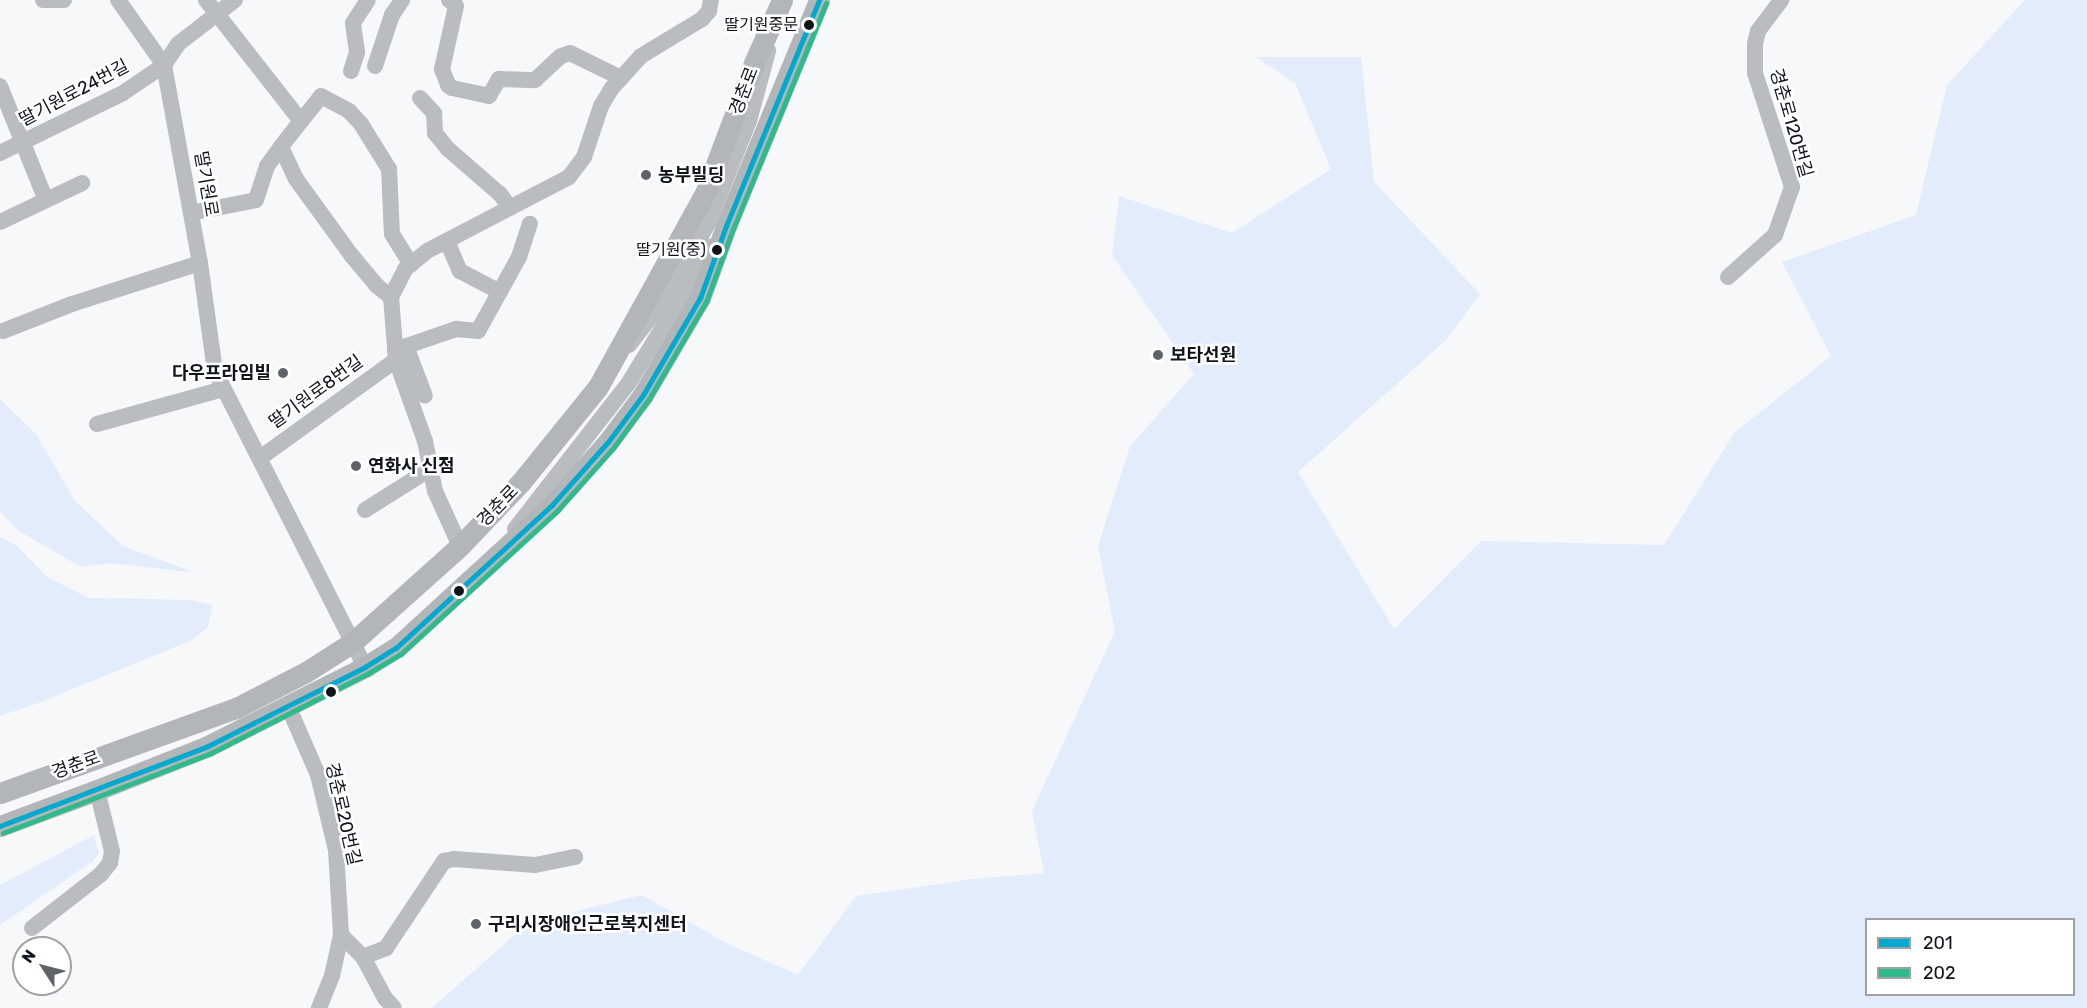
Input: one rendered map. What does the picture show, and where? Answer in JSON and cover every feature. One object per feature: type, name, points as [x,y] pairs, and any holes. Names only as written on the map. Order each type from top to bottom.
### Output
[{"type":"main road","name":"경춘로","points":[[0,826],[208,746],[365,667],[396,648],[552,505],[608,442],[643,395],[700,298],[726,226],[819,0]]},
{"type":"main road","name":"경춘로","points":[[0,794],[236,708],[306,672],[353,642],[460,546],[520,482],[598,387],[706,191],[754,63],[782,2]]},
{"type":"street","points":[[43,0],[64,0]]},
{"type":"street","name":"딸기원로","points":[[117,0],[164,65],[200,263],[214,363],[223,389],[365,667]]},
{"type":"street","points":[[206,0],[301,121]]},
{"type":"street","name":"딸기원로24번길","points":[[0,153],[123,93],[164,65],[178,44],[235,0]]},
{"type":"street","points":[[351,71],[357,48],[353,22],[368,0]]},
{"type":"street","points":[[375,66],[392,15],[402,0]]},
{"type":"street","points":[[449,0],[456,6],[442,69],[446,81],[452,88],[489,96],[499,79],[535,80],[561,56],[570,53],[621,78]]},
{"type":"street","points":[[460,546],[435,491],[425,441],[399,352],[391,297],[397,281],[411,264],[447,241],[575,171],[587,150],[601,106],[621,78],[648,51],[702,19],[709,11],[711,0]]},
{"type":"street","name":"경춘로120번길","points":[[1728,277],[1750,260],[1775,235],[1792,187],[1755,73],[1755,44],[1758,31],[1781,0]]},
{"type":"street","points":[[0,86],[45,198]]},
{"type":"street","points":[[191,213],[256,200],[267,166],[321,96],[349,111],[361,124],[389,169],[392,234],[411,264]]},
{"type":"street","points":[[420,98],[434,113],[435,133],[448,149],[500,194],[510,208]]},
{"type":"street","points":[[281,147],[296,179],[323,219],[376,285],[391,297]]},
{"type":"street","points":[[0,222],[45,198],[82,183]]},
{"type":"street","points":[[447,241],[458,268],[500,292],[519,257],[530,224]]},
{"type":"street","points":[[3,331],[72,304],[200,263]]},
{"type":"street","name":"딸기원로8번길","points":[[260,458],[399,352],[456,329],[478,330],[500,292]]},
{"type":"street","points":[[399,352],[425,396]]},
{"type":"street","points":[[98,424],[223,389]]},
{"type":"street","points":[[365,510],[430,469]]},
{"type":"street","name":"경춘로20번길","points":[[288,706],[318,775],[336,850],[341,935],[332,976],[319,1008]]},
{"type":"street","points":[[32,928],[101,874],[110,863],[112,851],[98,790]]},
{"type":"street","points":[[363,957],[386,948],[444,861],[454,859],[535,865],[575,857]]},
{"type":"street","points":[[341,935],[363,957],[385,998],[394,1008]]},
{"type":"shaded area","points":[[2025,0],[2087,0],[2087,1008],[432,1008],[528,923],[642,895],[728,944],[798,975],[856,896],[973,879],[1044,873],[1032,811],[1115,631],[1098,546],[1130,446],[1194,374],[1112,255],[1119,196],[1232,233],[1331,169],[1295,83],[1256,57],[1361,57],[1374,182],[1480,294],[1446,340],[1298,472],[1394,629],[1481,541],[1664,545],[1735,432],[1831,356],[1782,262],[1916,215],[1947,85]]},
{"type":"shaded area","points":[[0,399],[35,433],[76,502],[123,546],[196,573],[111,563],[81,567],[19,531],[0,512]]},
{"type":"shaded area","points":[[0,537],[17,546],[47,577],[89,598],[191,600],[212,605],[208,627],[192,640],[36,704],[0,716]]},
{"type":"shaded area","points":[[94,835],[99,854],[93,861],[0,925],[0,885]]},
{"type":"transit line","name":"201","points":[[0,826],[208,746],[365,667],[396,648],[552,505],[608,442],[643,395],[700,298],[726,226],[819,0]]},
{"type":"transit line","name":"202","points":[[3,833],[211,753],[369,673],[401,654],[557,511],[614,447],[649,399],[706,302],[733,229],[826,3]]},
{"type":"place","name":"딸기원중문","points":[[809,25]]},
{"type":"place","name":"농부빌딩","points":[[646,175]]},
{"type":"place","name":"딸기원(중)","points":[[717,250]]},
{"type":"place","name":"보타선원","points":[[1158,355]]},
{"type":"place","name":"다우프라임빌","points":[[283,373]]},
{"type":"place","name":"연화사 신점","points":[[356,466]]},
{"type":"place","name":"구리시장애인근로복지센터","points":[[476,924]]}]
